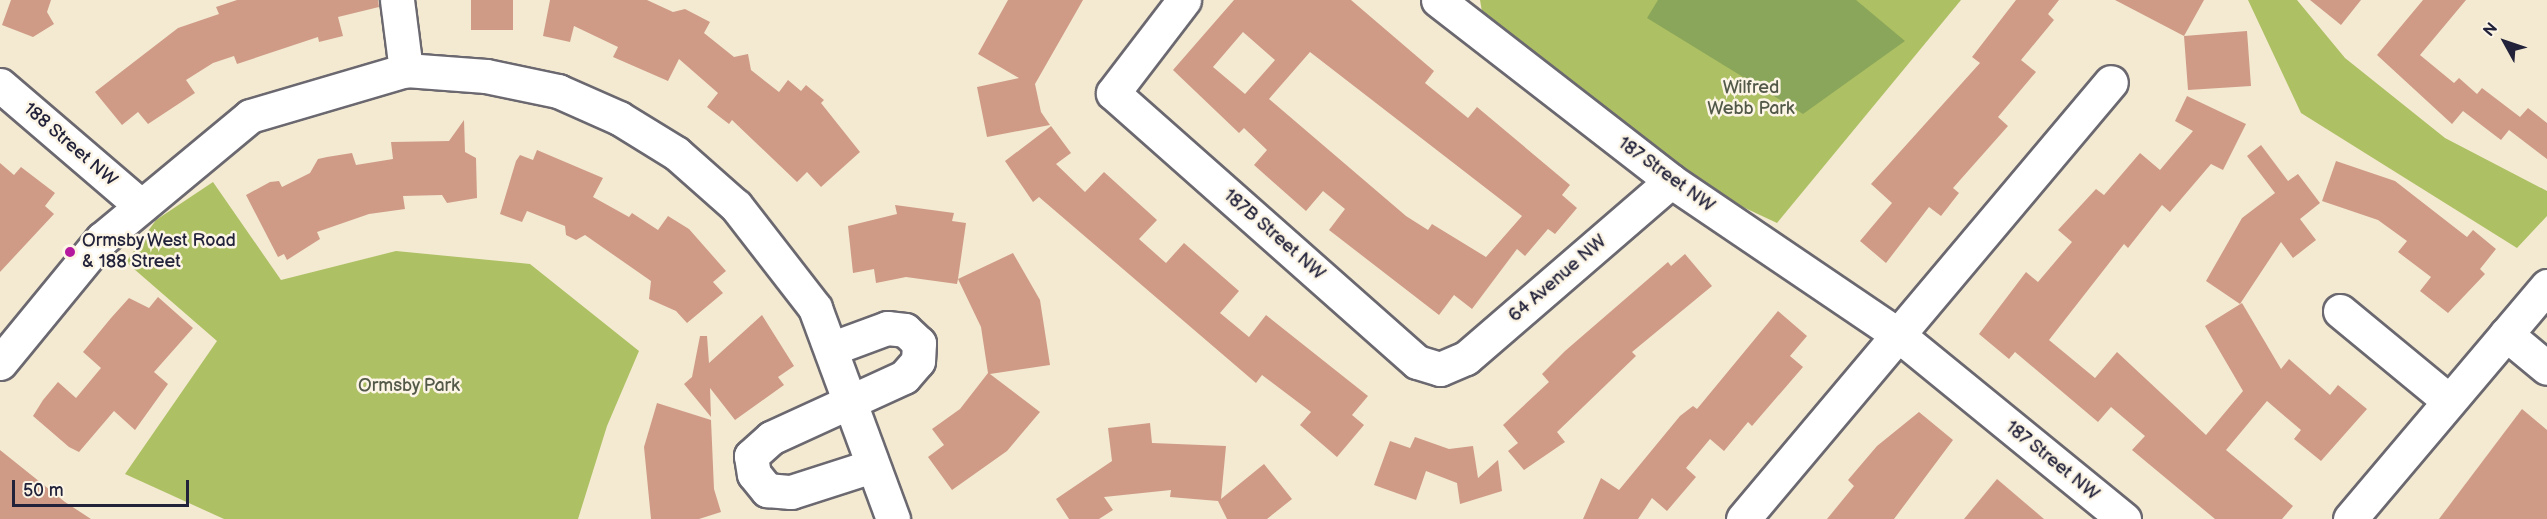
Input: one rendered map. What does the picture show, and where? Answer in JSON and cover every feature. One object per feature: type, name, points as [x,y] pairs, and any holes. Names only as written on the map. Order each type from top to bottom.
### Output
[{"type":"street","points":[[397,0],[406,70]]},
{"type":"street","name":"187B Street NW","points":[[1184,0],[1113,93],[1417,362],[1440,369]]},
{"type":"street","name":"187 Street NW","points":[[1443,1],[1671,181],[1897,334],[2124,519]]},
{"type":"street","points":[[0,363],[102,239],[250,116],[406,70],[486,76],[558,91],[619,118],[676,153],[736,206],[777,253],[833,348],[892,519]]},
{"type":"street","points":[[1743,519],[2111,82]]},
{"type":"street","name":"188 Street NW","points":[[0,85],[141,206]]},
{"type":"street","name":"64 Avenue NW","points":[[1440,369],[1466,358],[1671,181]]},
{"type":"street","points":[[2350,519],[2547,286]]},
{"type":"street","points":[[2340,311],[2449,401]]},
{"type":"street","points":[[833,348],[887,328],[905,330],[919,343],[918,361],[904,377],[851,399],[771,438],[751,456],[754,474],[767,490],[791,492],[872,466]]},
{"type":"street","points":[[2506,334],[2547,368]]},
{"type":"green space","name":"Wilfred Webb Park","points":[[1480,0],[1961,0],[1777,223],[1713,193],[1484,23]]},
{"type":"green space","points":[[1658,0],[1856,0],[1905,41],[1803,114],[1647,18]]},
{"type":"green space","points":[[2248,0],[2297,0],[2345,58],[2445,138],[2547,191],[2547,216],[2517,248],[2301,113]]},
{"type":"green space","name":"Ormsby Park","points":[[213,182],[281,280],[396,251],[530,264],[639,351],[607,426],[578,519],[224,519],[125,474],[217,341],[126,262],[156,220]]},
{"type":"building","points":[[11,0],[51,0],[47,12],[54,24],[33,37],[2,25]]},
{"type":"building","points":[[237,0],[378,0],[379,7],[338,17],[343,36],[319,42],[318,37],[237,64],[234,56],[213,63],[186,80],[195,93],[148,124],[138,112],[122,125],[95,92],[178,28],[219,14],[216,7]]},
{"type":"building","points":[[471,0],[513,0],[513,30],[471,30]]},
{"type":"building","points":[[550,0],[647,0],[673,12],[685,9],[710,22],[704,33],[734,57],[748,54],[751,70],[779,92],[788,80],[801,91],[806,85],[824,100],[821,103],[860,152],[821,187],[807,172],[797,182],[732,120],[729,124],[707,107],[718,93],[679,59],[668,81],[613,57],[618,47],[574,26],[570,42],[543,36]]},
{"type":"building","points":[[1008,0],[1083,0],[1035,84],[1041,112],[1050,125],[987,137],[977,87],[1019,78],[978,54]]},
{"type":"building","points":[[1234,0],[1351,0],[1434,71],[1425,83],[1468,118],[1477,107],[1570,185],[1562,195],[1577,208],[1555,234],[1548,229],[1525,256],[1517,249],[1472,309],[1454,295],[1439,315],[1329,230],[1345,209],[1323,191],[1306,211],[1254,165],[1267,150],[1244,128],[1239,133],[1173,70]],"holes":[[[1243,32],[1275,60],[1245,94],[1213,67]],[[1310,52],[1522,216],[1486,257],[1432,224],[1428,230],[1406,216],[1269,99]]]},
{"type":"building","points":[[2016,0],[2059,0],[2048,14],[2054,20],[2021,60],[2036,72],[1998,117],[2008,126],[1953,188],[1959,193],[1941,216],[1929,207],[1886,263],[1860,241],[1892,203],[1871,184],[1980,63],[1972,57]]},
{"type":"building","points":[[2115,0],[2204,0],[2184,36]]},
{"type":"building","points":[[2310,0],[2361,0],[2341,25]]},
{"type":"building","points":[[2423,0],[2466,0],[2420,55],[2454,83],[2459,78],[2477,94],[2482,88],[2520,117],[2528,108],[2547,123],[2547,159],[2509,130],[2501,140],[2463,111],[2452,124],[2377,55]]},
{"type":"building","points":[[2247,31],[2251,86],[2188,90],[2184,36]]},
{"type":"building","points":[[2187,96],[2246,124],[2223,170],[2211,164],[2170,212],[2162,205],[2128,248],[2124,244],[2049,340],[2095,378],[2117,352],[2206,435],[2243,391],[2205,326],[2242,303],[2281,369],[2289,359],[2330,395],[2338,385],[2367,409],[2321,461],[2294,439],[2301,430],[2267,401],[2226,450],[2293,506],[2282,519],[2215,519],[2132,450],[2145,436],[2111,407],[2098,422],[2015,352],[2009,359],[1979,334],[2026,272],[2038,282],[2072,242],[2058,230],[2096,189],[2104,195],[2140,153],[2160,170],[2193,131],[2175,121]]},
{"type":"building","points":[[464,120],[465,152],[476,158],[477,198],[447,203],[442,195],[403,196],[405,209],[369,214],[317,232],[320,239],[287,260],[284,254],[278,257],[246,195],[270,182],[279,181],[282,187],[310,173],[318,159],[352,153],[356,165],[393,159],[391,142],[449,141]]},
{"type":"building","points":[[1051,126],[1071,153],[1056,164],[1085,192],[1104,172],[1157,220],[1139,239],[1166,263],[1184,243],[1239,291],[1220,313],[1249,337],[1266,315],[1368,396],[1352,415],[1364,425],[1337,457],[1300,425],[1311,412],[1262,375],[1256,383],[1039,197],[1033,202],[1005,161]]},
{"type":"building","points":[[2261,145],[2288,181],[2298,174],[2320,203],[2300,219],[2316,240],[2293,258],[2281,242],[2240,304],[2206,281],[2242,218],[2275,193],[2247,156]]},
{"type":"building","points":[[537,150],[603,178],[593,197],[629,217],[632,213],[658,230],[668,216],[689,229],[726,271],[713,282],[723,293],[687,323],[676,311],[649,299],[651,281],[585,235],[576,240],[566,235],[565,226],[527,211],[522,222],[500,214],[516,161],[520,155],[533,160]]},
{"type":"building","points":[[2336,161],[2395,181],[2467,237],[2473,230],[2496,249],[2480,269],[2485,274],[2448,313],[2420,291],[2431,277],[2398,252],[2407,241],[2378,220],[2322,201]]},
{"type":"building","points":[[0,163],[14,175],[21,167],[55,193],[45,206],[54,214],[0,272]]},
{"type":"building","points":[[895,205],[954,213],[952,221],[966,223],[957,284],[906,277],[876,283],[874,269],[853,273],[848,226],[897,214]]},
{"type":"building","points":[[1013,253],[1040,300],[1050,365],[990,374],[1040,412],[1007,451],[952,490],[928,457],[944,445],[932,429],[960,409],[988,373],[981,327],[958,279]]},
{"type":"building","points":[[1685,254],[1712,286],[1632,352],[1636,356],[1557,432],[1565,442],[1524,470],[1508,451],[1518,443],[1503,425],[1549,382],[1542,374],[1565,351],[1668,262],[1671,266]]},
{"type":"building","points":[[158,297],[193,328],[154,372],[168,384],[135,430],[114,411],[79,452],[69,447],[33,416],[58,382],[76,398],[101,368],[83,352],[129,298],[149,308]]},
{"type":"building","points":[[1778,311],[1807,336],[1790,356],[1803,367],[1752,426],[1748,422],[1724,451],[1710,439],[1686,468],[1696,477],[1667,511],[1652,498],[1638,519],[1583,519],[1601,478],[1619,490],[1680,416],[1693,406],[1697,409]]},
{"type":"building","points":[[762,315],[794,366],[778,377],[784,385],[735,420],[710,388],[711,417],[684,384],[692,377],[700,336],[707,336],[709,363]]},
{"type":"building","points":[[657,403],[711,420],[714,489],[721,512],[699,519],[651,519],[644,447]]},
{"type":"building","points":[[2522,409],[2547,430],[2547,519],[2439,519]]},
{"type":"building","points":[[1919,412],[1953,440],[1894,519],[1827,519],[1854,486],[1848,480],[1877,446]]},
{"type":"building","points":[[1150,423],[1152,443],[1226,446],[1221,499],[1264,464],[1292,499],[1267,519],[1227,519],[1218,501],[1170,497],[1171,490],[1104,497],[1113,510],[1099,519],[1069,519],[1056,499],[1112,461],[1108,428]]},
{"type":"building","points":[[1415,437],[1449,449],[1473,446],[1478,478],[1498,460],[1502,491],[1460,504],[1457,483],[1426,471],[1416,500],[1374,485],[1390,441],[1410,448]]},
{"type":"building","points":[[0,450],[65,502],[91,519],[0,519]]},
{"type":"building","points":[[1997,479],[2044,519],[1964,519]]},
{"type":"place","name":"Ormsby West Road & 188 Street","points":[[70,252]]}]
